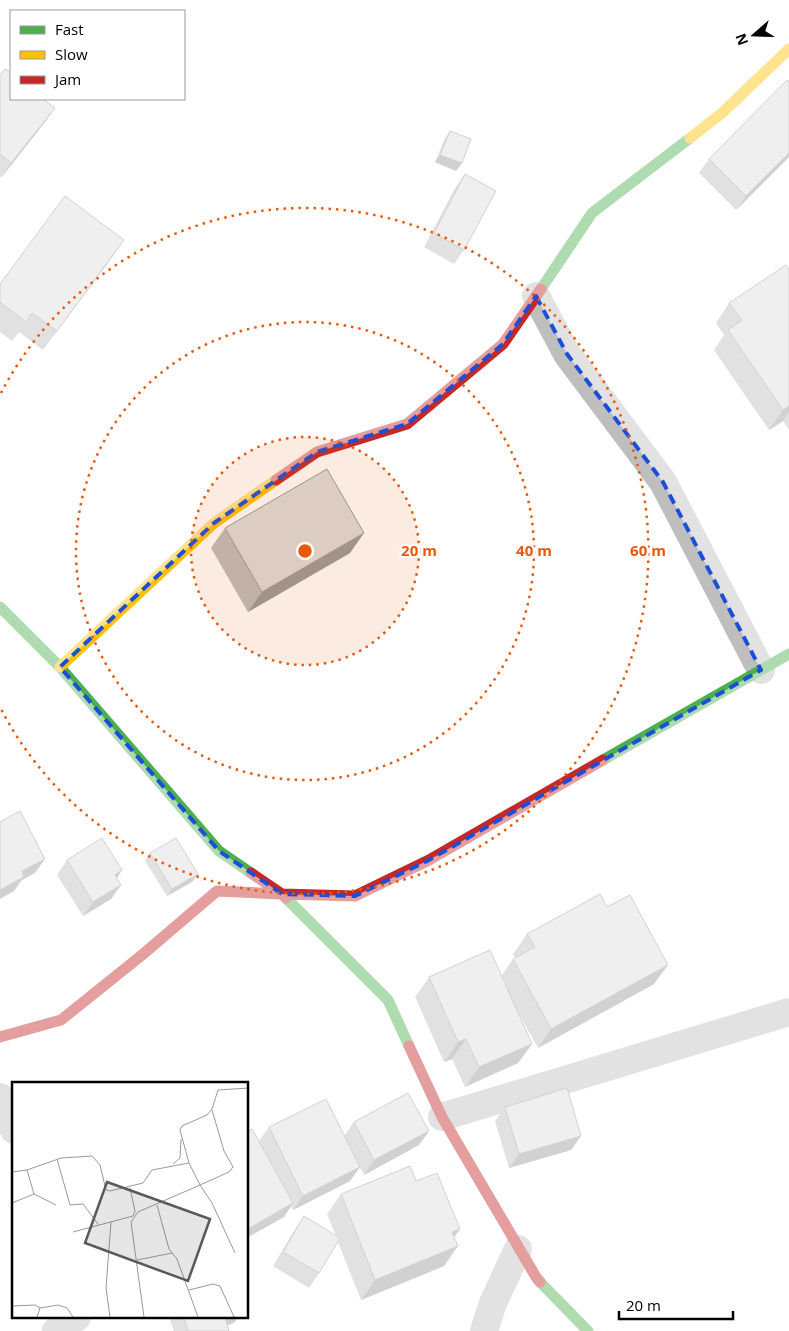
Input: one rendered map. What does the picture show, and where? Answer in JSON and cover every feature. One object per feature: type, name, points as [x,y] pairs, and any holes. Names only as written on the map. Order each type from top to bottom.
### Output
[{"type":"street","points":[[60,667],[214,523],[317,452],[407,424],[503,344],[592,213],[722,113],[789,49]]},
{"type":"street","points":[[536,296],[567,354],[663,482],[761,670]]},
{"type":"street","points":[[0,607],[60,667],[219,850],[282,894],[388,1000],[442,1117],[518,1248],[536,1277],[588,1331]]},
{"type":"street","points":[[0,1037],[60,1020],[142,955],[217,891],[355,896],[430,860],[789,654]]},
{"type":"street","points":[[442,1117],[789,1012]]},
{"type":"street","points":[[0,1098],[12,1125]]},
{"type":"street","points":[[484,1331],[493,1303],[518,1248]]},
{"type":"street","points":[[56,1331],[76,1318]]},
{"type":"highlighted area","points":[[536,296],[567,354],[663,482],[761,670],[429,860],[355,896],[282,894],[219,851],[60,667],[214,523],[317,452],[407,424],[503,344]]},
{"type":"building","points":[[5,69],[10,72],[10,100],[44,100],[55,108],[11,163],[0,154],[0,75]]},
{"type":"building","points":[[787,80],[789,82],[789,153],[746,196],[709,159]]},
{"type":"building","points":[[450,131],[471,139],[462,163],[440,155]]},
{"type":"building","points":[[465,174],[496,191],[464,250],[434,233]]},
{"type":"building","points":[[65,196],[124,240],[57,331],[32,313],[26,322],[0,302],[0,284]]},
{"type":"building","points":[[786,265],[789,269],[789,406],[783,410],[728,330],[742,320],[729,303]]},
{"type":"building","points":[[327,469],[364,533],[262,592],[225,528]]},
{"type":"building","points":[[20,811],[45,859],[22,871],[24,877],[0,890],[0,822]]},
{"type":"building","points":[[102,838],[122,870],[115,875],[121,885],[93,902],[67,860]]},
{"type":"building","points":[[176,838],[198,874],[172,889],[150,853]]},
{"type":"building","points":[[600,894],[607,907],[630,895],[668,965],[551,1029],[513,959],[535,947],[527,934]]},
{"type":"building","points":[[490,950],[532,1044],[479,1067],[466,1039],[458,1042],[429,977]]},
{"type":"building","points":[[567,1088],[581,1136],[519,1154],[505,1107]]},
{"type":"building","points":[[408,1093],[429,1131],[374,1160],[354,1122]]},
{"type":"building","points":[[326,1099],[360,1167],[303,1196],[269,1127]]},
{"type":"building","points":[[252,1129],[293,1203],[249,1228],[249,1131]]},
{"type":"building","points":[[410,1166],[416,1181],[437,1173],[460,1229],[452,1232],[458,1246],[375,1280],[341,1194]]},
{"type":"building","points":[[304,1216],[340,1238],[319,1273],[283,1252]]},
{"type":"building","points":[[184,1318],[225,1318],[229,1331],[188,1331]]},
{"type":"traffic: fast","points":[[541,289],[592,213],[690,138]]},
{"type":"traffic: fast","points":[[0,607],[60,667],[219,851],[251,873]]},
{"type":"traffic: fast","points":[[603,760],[789,654]]},
{"type":"traffic: fast","points":[[286,898],[388,1000],[409,1046]]},
{"type":"traffic: fast","points":[[540,1282],[588,1331]]},
{"type":"traffic: slow","points":[[690,138],[722,113],[789,49]]},
{"type":"traffic: slow","points":[[60,667],[214,523],[276,480]]},
{"type":"traffic: jam","points":[[276,480],[317,452],[407,424],[503,344],[541,289]]},
{"type":"traffic: jam","points":[[251,873],[282,894],[355,896],[429,860],[603,760]]},
{"type":"traffic: jam","points":[[0,1037],[61,1020],[142,955],[217,891],[282,894],[286,898]]},
{"type":"traffic: jam","points":[[409,1046],[442,1117],[540,1282]]}]
